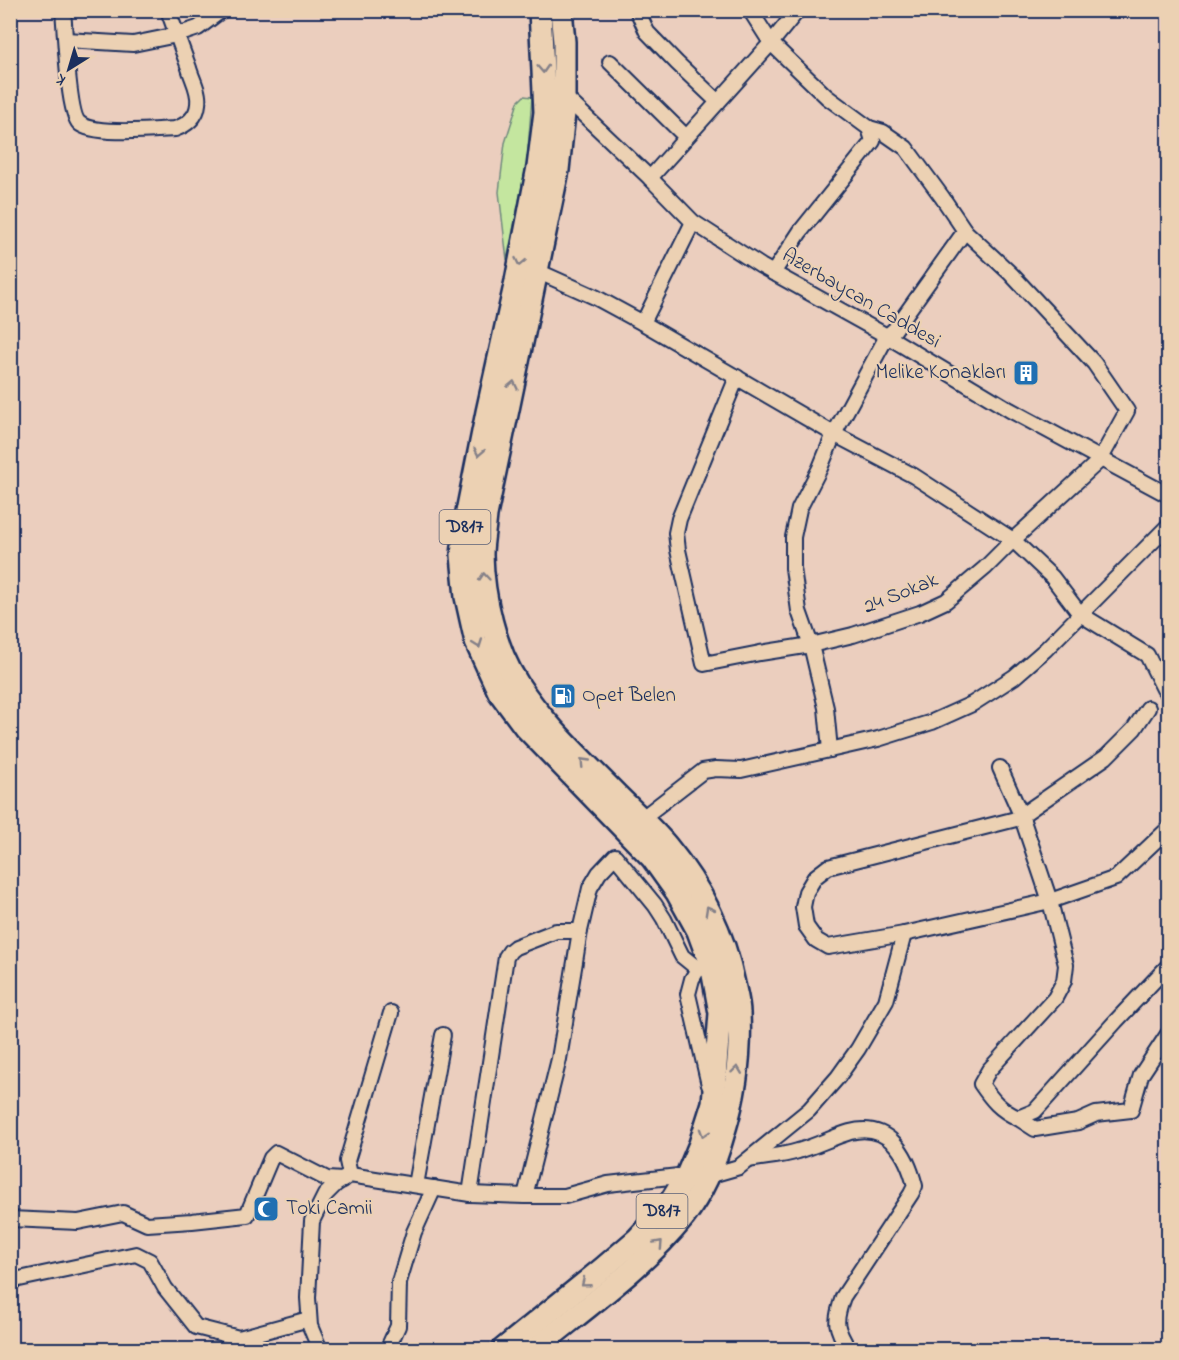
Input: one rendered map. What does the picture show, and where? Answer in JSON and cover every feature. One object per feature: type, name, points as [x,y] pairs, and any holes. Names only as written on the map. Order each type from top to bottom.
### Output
[{"type":"highway","name":"D817","points":[[502,1350],[637,1239],[719,1151],[733,1104],[739,1062],[740,1011],[714,968],[698,932],[676,893],[652,858],[525,728],[499,692],[476,642],[466,597],[462,555],[466,512],[516,281],[538,167],[545,112],[540,10]]},
{"type":"highway","name":"D817","points":[[534,1350],[651,1253],[684,1216],[697,1175],[700,1144],[713,1103],[720,1013],[714,968],[716,923],[693,882],[667,845],[540,715],[516,682],[495,636],[486,594],[482,555],[486,515],[558,170],[564,113],[564,42],[561,10]]},
{"type":"street","points":[[63,10],[71,102],[77,122],[86,128],[134,132],[181,127],[194,116],[198,106],[197,91],[168,10]]},
{"type":"street","points":[[66,40],[133,44],[198,28],[222,10]]},
{"type":"street","points":[[637,10],[647,32],[718,102]]},
{"type":"street","points":[[750,10],[771,43],[827,97],[869,128],[883,132],[906,148],[965,231],[895,329],[887,336],[834,434],[799,509],[793,537],[793,568],[800,611],[811,645],[826,708],[830,750]]},
{"type":"street","points":[[650,178],[798,10]]},
{"type":"street","points":[[610,62],[686,137]]},
{"type":"street","name":"Azerbaycan Caddesi","points":[[564,96],[693,222],[773,273],[887,336],[1010,410],[1168,495]]},
{"type":"street","points":[[773,273],[801,232],[873,141],[869,128]]},
{"type":"street","points":[[643,323],[693,222]]},
{"type":"street","name":"24 Sokak","points":[[737,377],[679,519],[676,533],[704,664],[853,635],[920,613],[946,601],[985,568],[1100,460],[1127,411],[1094,363],[1011,274],[965,231]]},
{"type":"street","points":[[537,271],[596,297],[834,434],[914,476],[1013,540],[1052,577],[1080,614],[1147,655],[1168,693]]},
{"type":"street","points":[[641,819],[703,771],[716,768],[741,770],[878,739],[939,719],[972,704],[997,689],[1030,664],[1166,533]]},
{"type":"street","points":[[1148,708],[1134,729],[1106,757],[1016,819],[828,867],[815,877],[807,892],[802,907],[806,926],[816,940],[828,947],[904,934],[1050,901],[1116,878],[1168,829]]},
{"type":"street","points":[[1000,768],[1021,815],[1050,901],[1066,965],[1064,981],[1055,998],[989,1070],[981,1084],[1005,1113],[1035,1129],[1078,1122],[1096,1114],[1131,1110],[1141,1074],[1168,1034]]},
{"type":"street","points":[[525,1196],[559,1059],[580,931],[590,888],[599,873],[615,856],[664,919],[682,956],[714,968]]},
{"type":"street","points":[[470,1194],[506,957],[515,947],[551,932],[580,931]]},
{"type":"street","points":[[10,1220],[78,1222],[123,1213],[147,1224],[247,1215],[271,1158],[276,1154],[327,1179],[347,1177],[470,1194],[525,1196],[565,1196],[608,1184],[697,1175],[739,1167],[809,1110],[838,1077],[858,1049],[886,1001],[904,934]]},
{"type":"street","points":[[1018,1118],[1035,1111],[1168,966]]},
{"type":"street","points":[[347,1177],[347,1161],[391,1013]]},
{"type":"street","points":[[416,1185],[443,1035]]},
{"type":"street","points":[[748,1160],[796,1152],[852,1131],[871,1130],[889,1136],[912,1172],[915,1186],[843,1298],[837,1315],[839,1332],[849,1350]]},
{"type":"street","points":[[320,1350],[309,1318],[312,1221],[325,1194],[347,1177]]},
{"type":"street","points":[[387,1350],[398,1326],[399,1282],[414,1233],[434,1188]]},
{"type":"street","points":[[10,1281],[136,1254],[150,1261],[165,1288],[196,1327],[239,1338],[309,1318]]},
{"type":"green space","points":[[524,96],[532,97],[527,162],[507,260],[499,192],[505,143],[518,102]]},
{"type":"place","name":"Melike Konakları","points":[[1026,373]]},
{"type":"place","name":"Opet Belen","points":[[563,696]]},
{"type":"place","name":"Toki Camii","points":[[266,1209]]}]
